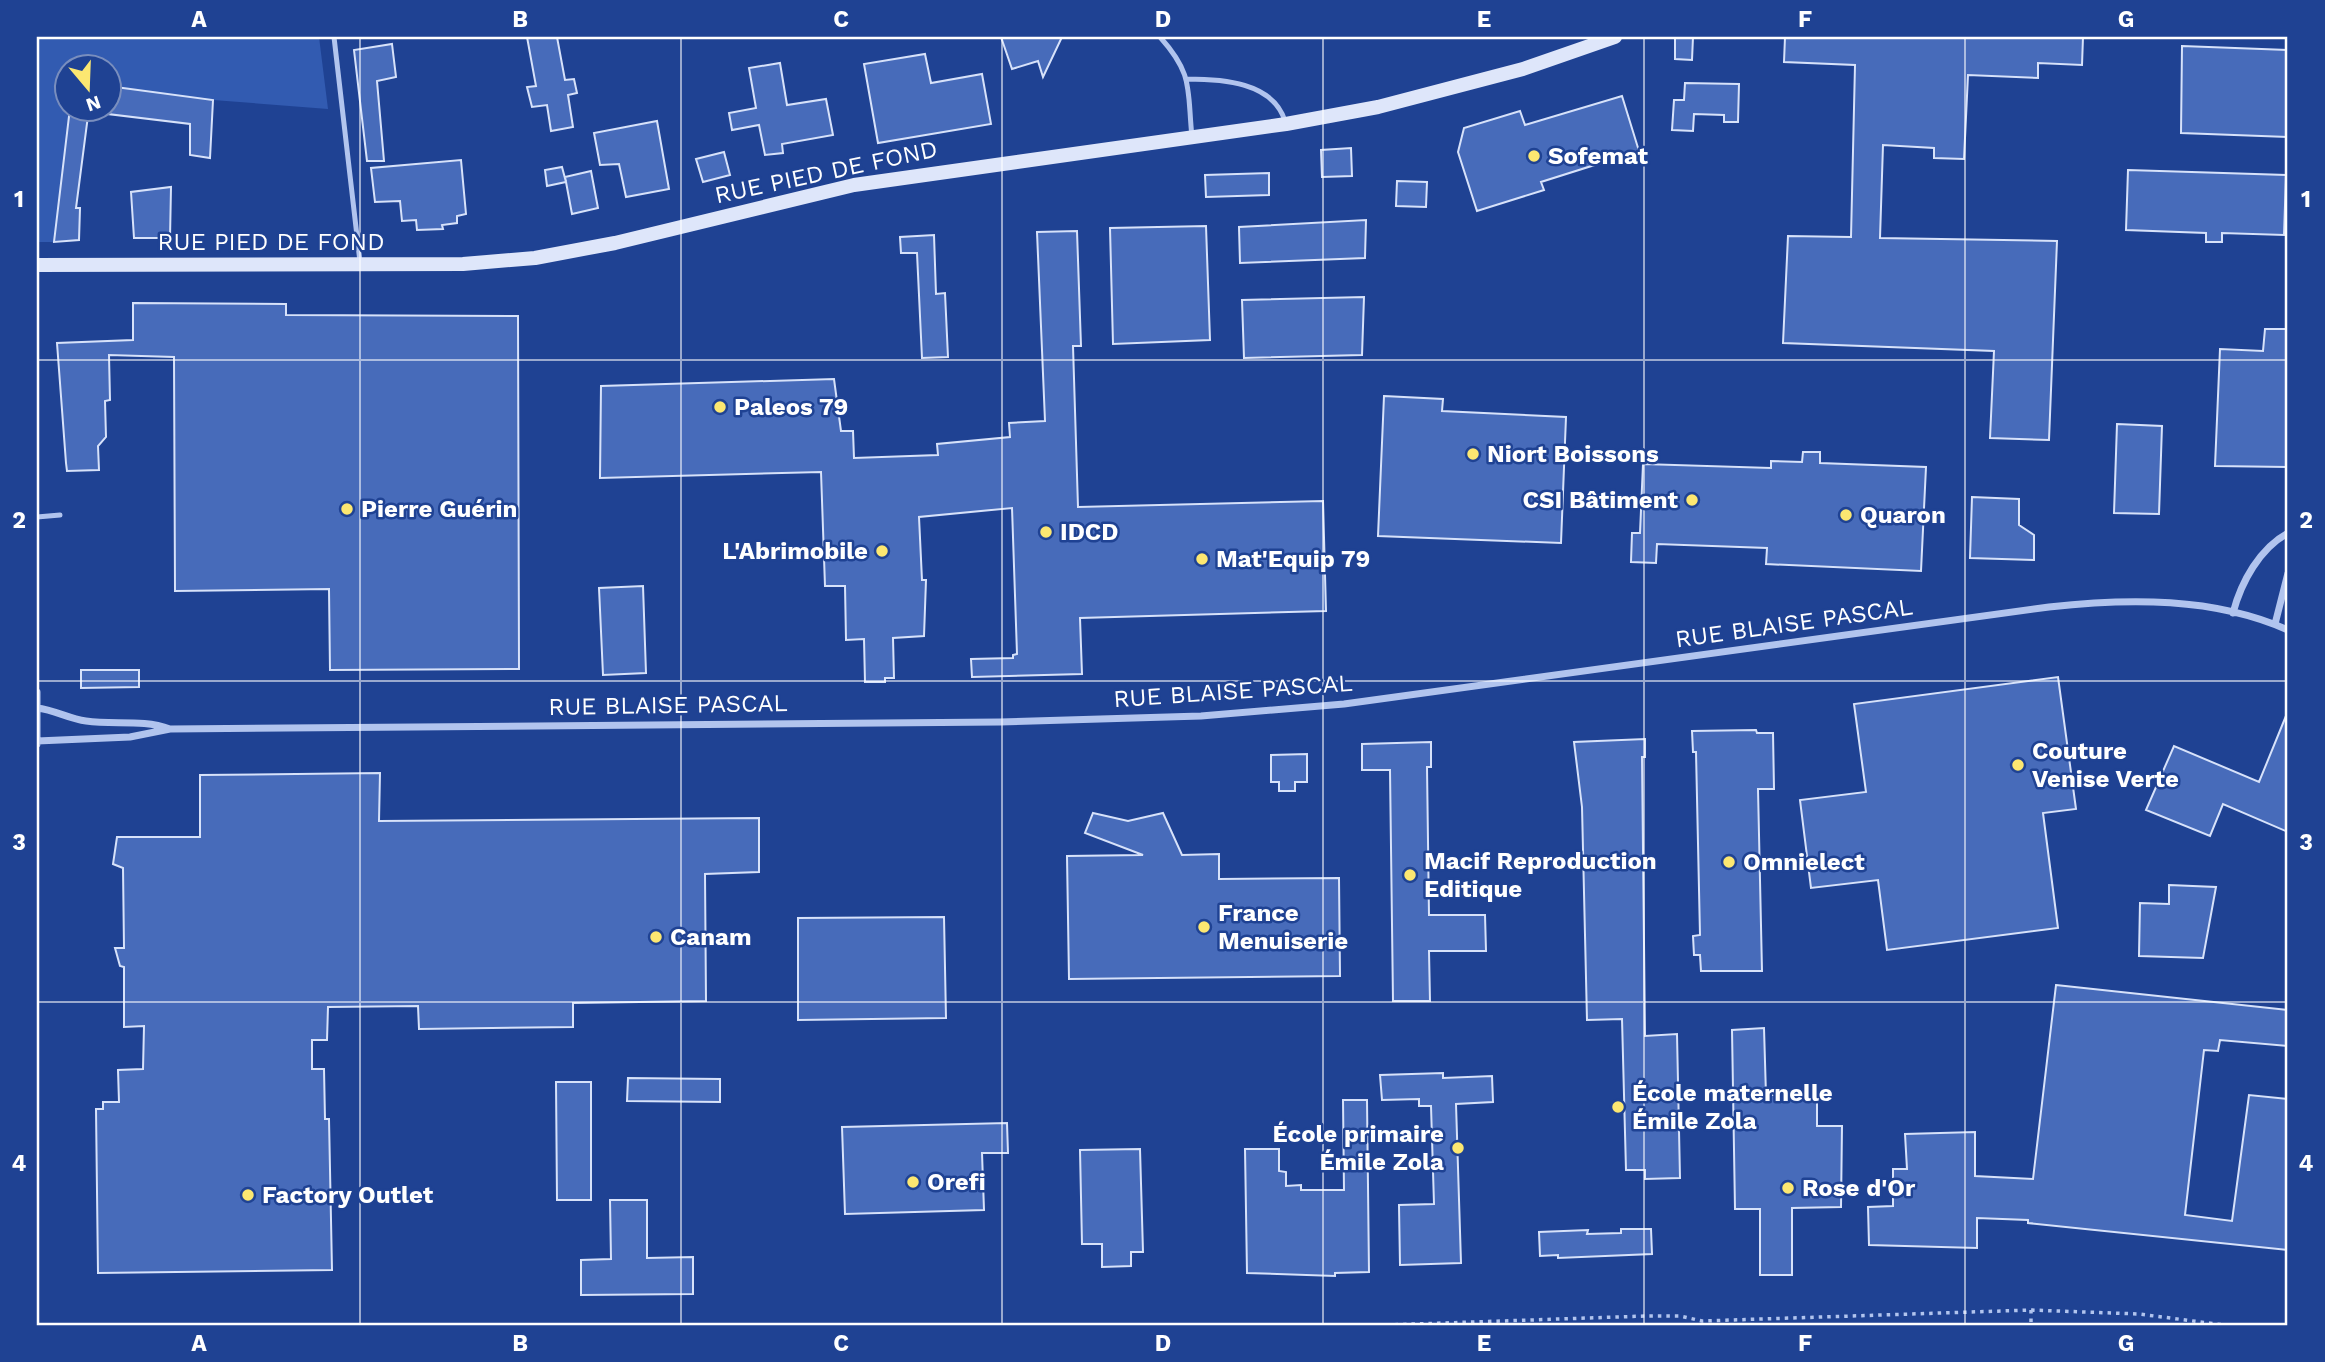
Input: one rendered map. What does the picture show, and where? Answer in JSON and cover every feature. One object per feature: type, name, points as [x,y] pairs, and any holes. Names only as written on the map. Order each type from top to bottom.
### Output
[{"type":"main road","name":"RUE PIED DE FOND","points":[[37,265],[463,264],[535,258],[615,243],[854,185],[1286,124],[1424,97],[1554,60],[1615,37]]},
{"type":"street","points":[[2233,613],[2236,598],[2261,556],[2288,533]]},
{"type":"street","points":[[2275,624],[2288,573]]},
{"type":"street","name":"RUE BLAISE PASCAL","points":[[37,743],[130,737],[170,729],[986,723],[1201,716],[1344,704],[2092,602],[2130,600],[2177,603],[2233,613],[2288,630]]},
{"type":"street","points":[[37,692],[37,743]]},
{"type":"street","name":"RUE BLAISE PASCAL","points":[[37,708],[53,709],[89,721],[152,722],[170,729]]},
{"type":"lane","points":[[334,37],[360,265]]},
{"type":"lane","points":[[1160,37],[1182,63],[1187,79],[1192,137]]},
{"type":"lane","points":[[1187,79],[1226,82],[1261,91],[1277,102],[1286,124]]},
{"type":"lane","points":[[37,517],[60,515]]},
{"type":"path","points":[[2031,1310],[2031,1325]]},
{"type":"path","points":[[1386,1325],[1646,1316],[1680,1316],[1692,1322],[2031,1310],[2139,1314],[2224,1325]]},
{"type":"shaded area","points":[[37,37],[319,37],[328,109],[213,100],[122,88],[122,52],[52,52],[52,122],[68,122],[54,242],[37,242]]},
{"type":"building","points":[[527,37],[557,37],[565,80],[574,79],[577,93],[568,95],[573,127],[551,131],[547,105],[532,107],[527,87],[536,86]]},
{"type":"building","points":[[1001,37],[1062,37],[1043,77],[1038,61],[1012,69]]},
{"type":"building","points":[[1675,37],[1693,37],[1692,60],[1675,59]]},
{"type":"building","points":[[1785,37],[2083,37],[2082,65],[2038,63],[2038,78],[1968,75],[1964,159],[1934,158],[1934,148],[1883,145],[1880,238],[2057,241],[2049,440],[1990,438],[1994,351],[1783,343],[1788,236],[1851,237],[1855,65],[1784,62]]},
{"type":"building","points":[[392,44],[396,77],[377,81],[384,161],[367,161],[354,50]]},
{"type":"building","points":[[2182,46],[2288,50],[2288,137],[2181,133]]},
{"type":"building","points":[[925,54],[931,83],[982,74],[991,124],[878,143],[864,64]]},
{"type":"building","points":[[780,63],[787,105],[826,99],[833,135],[782,144],[783,153],[765,155],[759,125],[732,130],[729,113],[756,108],[749,68]]},
{"type":"building","points":[[1685,83],[1739,84],[1738,122],[1724,122],[1724,115],[1694,114],[1693,131],[1672,130],[1674,100],[1684,100]]},
{"type":"building","points":[[122,88],[213,100],[210,158],[190,155],[190,124],[122,116]]},
{"type":"building","name":"Sofemat","points":[[1622,96],[1639,151],[1541,182],[1544,190],[1477,211],[1458,152],[1464,128],[1520,111],[1525,125]]},
{"type":"building","points":[[657,121],[669,189],[626,197],[619,164],[600,165],[594,133]]},
{"type":"building","points":[[68,122],[87,122],[76,208],[80,208],[79,240],[54,242]]},
{"type":"building","points":[[1351,148],[1352,176],[1322,177],[1321,150]]},
{"type":"building","points":[[724,152],[730,175],[703,182],[696,159]]},
{"type":"building","points":[[461,160],[466,214],[457,216],[457,223],[442,225],[443,229],[417,230],[416,220],[402,221],[400,201],[375,202],[371,168]]},
{"type":"building","points":[[562,167],[566,182],[547,186],[545,170]]},
{"type":"building","points":[[2128,170],[2286,175],[2284,235],[2222,233],[2222,242],[2206,242],[2206,233],[2126,230]]},
{"type":"building","points":[[591,171],[598,208],[572,214],[565,177]]},
{"type":"building","points":[[1269,173],[1269,195],[1206,197],[1205,175]]},
{"type":"building","points":[[1397,181],[1427,182],[1426,207],[1396,206]]},
{"type":"building","points":[[171,187],[170,238],[134,238],[131,192]]},
{"type":"building","points":[[1366,220],[1365,258],[1240,263],[1239,227]]},
{"type":"building","points":[[1206,226],[1210,340],[1113,344],[1110,228]]},
{"type":"building","points":[[1077,231],[1081,346],[1073,346],[1078,507],[1323,501],[1326,611],[1080,618],[1082,674],[972,677],[971,659],[1013,658],[1013,655],[1017,654],[1012,508],[919,517],[922,580],[926,580],[924,636],[893,638],[894,678],[885,678],[885,682],[865,682],[864,639],[846,640],[845,586],[825,586],[821,472],[600,478],[601,386],[834,379],[841,431],[853,431],[854,458],[938,455],[937,444],[1010,437],[1009,423],[1045,421],[1037,232]]},
{"type":"building","points":[[934,235],[936,294],[945,293],[948,357],[922,358],[917,253],[901,253],[900,237]]},
{"type":"building","points":[[1364,297],[1362,355],[1244,358],[1242,300]]},
{"type":"building","name":"Pierre Guérin","points":[[133,303],[286,304],[286,315],[518,316],[519,669],[330,670],[329,589],[175,591],[174,357],[109,355],[110,400],[105,401],[106,437],[98,446],[99,470],[67,471],[57,343],[133,340]]},
{"type":"building","points":[[2265,329],[2288,329],[2288,467],[2215,466],[2220,349],[2263,351]]},
{"type":"building","name":"Niort Boissons","points":[[1384,396],[1443,399],[1442,411],[1566,417],[1561,543],[1378,536]]},
{"type":"building","points":[[2117,424],[2162,426],[2159,514],[2114,513]]},
{"type":"building","name":"Quaron","points":[[1803,452],[1820,452],[1820,463],[1926,467],[1921,571],[1766,564],[1767,548],[1657,544],[1656,563],[1631,562],[1632,533],[1640,533],[1643,464],[1771,468],[1771,461],[1802,462]]},
{"type":"building","points":[[1972,497],[2019,499],[2019,525],[2034,535],[2034,560],[1970,558]]},
{"type":"building","points":[[643,586],[646,673],[603,675],[599,588]]},
{"type":"building","points":[[81,670],[139,670],[139,687],[81,688]]},
{"type":"building","points":[[2058,677],[2076,809],[2043,813],[2058,928],[1887,950],[1878,880],[1811,888],[1800,800],[1866,792],[1854,704]]},
{"type":"building","points":[[2288,711],[2288,832],[2223,804],[2210,836],[2146,810],[2174,746],[2259,782]]},
{"type":"building","name":"Omnielect","points":[[1756,730],[1757,733],[1773,733],[1774,789],[1758,789],[1762,971],[1701,971],[1700,955],[1694,955],[1693,936],[1700,935],[1696,752],[1693,752],[1692,731]]},
{"type":"building","points":[[1645,739],[1645,757],[1642,757],[1645,1036],[1677,1034],[1680,1178],[1645,1179],[1645,1170],[1626,1170],[1622,1019],[1587,1020],[1582,807],[1574,742]]},
{"type":"building","name":"Macif Reproduction Editique","points":[[1431,742],[1431,767],[1427,767],[1429,915],[1485,915],[1486,951],[1429,951],[1430,1001],[1393,1001],[1390,770],[1362,770],[1362,744]]},
{"type":"building","points":[[1307,754],[1307,782],[1295,782],[1295,791],[1279,791],[1279,782],[1271,782],[1271,755]]},
{"type":"building","points":[[380,773],[379,821],[759,818],[759,872],[705,874],[706,1001],[573,1003],[573,1027],[419,1029],[418,1006],[328,1007],[327,1040],[312,1040],[312,1069],[324,1069],[325,1119],[329,1119],[332,1270],[98,1273],[96,1109],[103,1109],[103,1102],[119,1102],[118,1070],[143,1069],[144,1026],[124,1027],[124,967],[120,966],[115,948],[124,948],[123,868],[113,864],[117,837],[200,837],[200,775]]},
{"type":"building","name":"France Menuiserie","points":[[1093,813],[1128,821],[1163,813],[1182,855],[1219,854],[1219,879],[1339,878],[1340,976],[1069,979],[1067,856],[1143,855],[1085,833]]},
{"type":"building","points":[[2169,885],[2216,887],[2203,958],[2139,956],[2140,903],[2169,904]]},
{"type":"building","points":[[944,917],[946,1018],[798,1020],[798,918]]},
{"type":"building","points":[[2056,985],[2288,1010],[2288,1046],[2220,1040],[2218,1051],[2204,1050],[2185,1215],[2232,1221],[2249,1095],[2288,1099],[2288,1250],[2028,1223],[2028,1220],[1977,1218],[1977,1248],[1869,1245],[1868,1207],[1893,1206],[1893,1169],[1907,1169],[1905,1134],[1975,1132],[1975,1176],[2033,1179]]},
{"type":"building","name":"Rose d'Or","points":[[1764,1028],[1766,1095],[1817,1095],[1817,1126],[1842,1126],[1841,1207],[1792,1208],[1792,1275],[1760,1275],[1760,1209],[1735,1209],[1732,1030]]},
{"type":"building","points":[[1443,1073],[1443,1078],[1492,1076],[1493,1102],[1456,1104],[1461,1263],[1400,1265],[1399,1205],[1434,1204],[1431,1106],[1419,1106],[1419,1099],[1382,1100],[1380,1075]]},
{"type":"building","points":[[628,1078],[720,1079],[720,1102],[627,1101]]},
{"type":"building","points":[[556,1082],[591,1082],[591,1200],[557,1200]]},
{"type":"building","points":[[1343,1100],[1367,1100],[1369,1272],[1335,1273],[1335,1276],[1247,1273],[1245,1149],[1279,1149],[1279,1171],[1286,1172],[1286,1186],[1301,1185],[1301,1190],[1344,1190]]},
{"type":"building","name":"Orefi","points":[[1007,1123],[1008,1153],[982,1153],[984,1210],[845,1214],[842,1127]]},
{"type":"building","points":[[1140,1149],[1143,1252],[1131,1252],[1131,1266],[1102,1267],[1102,1244],[1082,1244],[1080,1150]]},
{"type":"building","points":[[610,1200],[647,1200],[647,1258],[693,1257],[693,1294],[581,1295],[581,1260],[611,1259]]},
{"type":"building","points":[[1621,1229],[1651,1229],[1652,1254],[1558,1258],[1558,1255],[1540,1256],[1539,1232],[1588,1230],[1587,1234],[1621,1233]]},
{"type":"place","name":"Sofemat","points":[[1534,156]]},
{"type":"place","name":"Paleos 79","points":[[720,407]]},
{"type":"place","name":"Niort Boissons","points":[[1473,454]]},
{"type":"place","name":"CSI Bâtiment","points":[[1692,500]]},
{"type":"place","name":"Pierre Guérin","points":[[347,509]]},
{"type":"place","name":"Quaron","points":[[1846,515]]},
{"type":"place","name":"IDCD","points":[[1046,532]]},
{"type":"place","name":"L'Abrimobile","points":[[882,551]]},
{"type":"place","name":"Mat'Equip 79","points":[[1202,559]]},
{"type":"place","name":"Couture Venise Verte","points":[[2018,765]]},
{"type":"place","name":"Omnielect","points":[[1729,862]]},
{"type":"place","name":"Macif Reproduction Editique","points":[[1410,875]]},
{"type":"place","name":"France Menuiserie","points":[[1204,927]]},
{"type":"place","name":"Canam","points":[[656,937]]},
{"type":"place","name":"École maternelle Émile Zola","points":[[1618,1107]]},
{"type":"place","name":"École primaire Émile Zola","points":[[1458,1148]]},
{"type":"place","name":"Orefi","points":[[913,1182]]},
{"type":"place","name":"Rose d'Or","points":[[1788,1188]]},
{"type":"place","name":"Factory Outlet","points":[[248,1195]]}]
